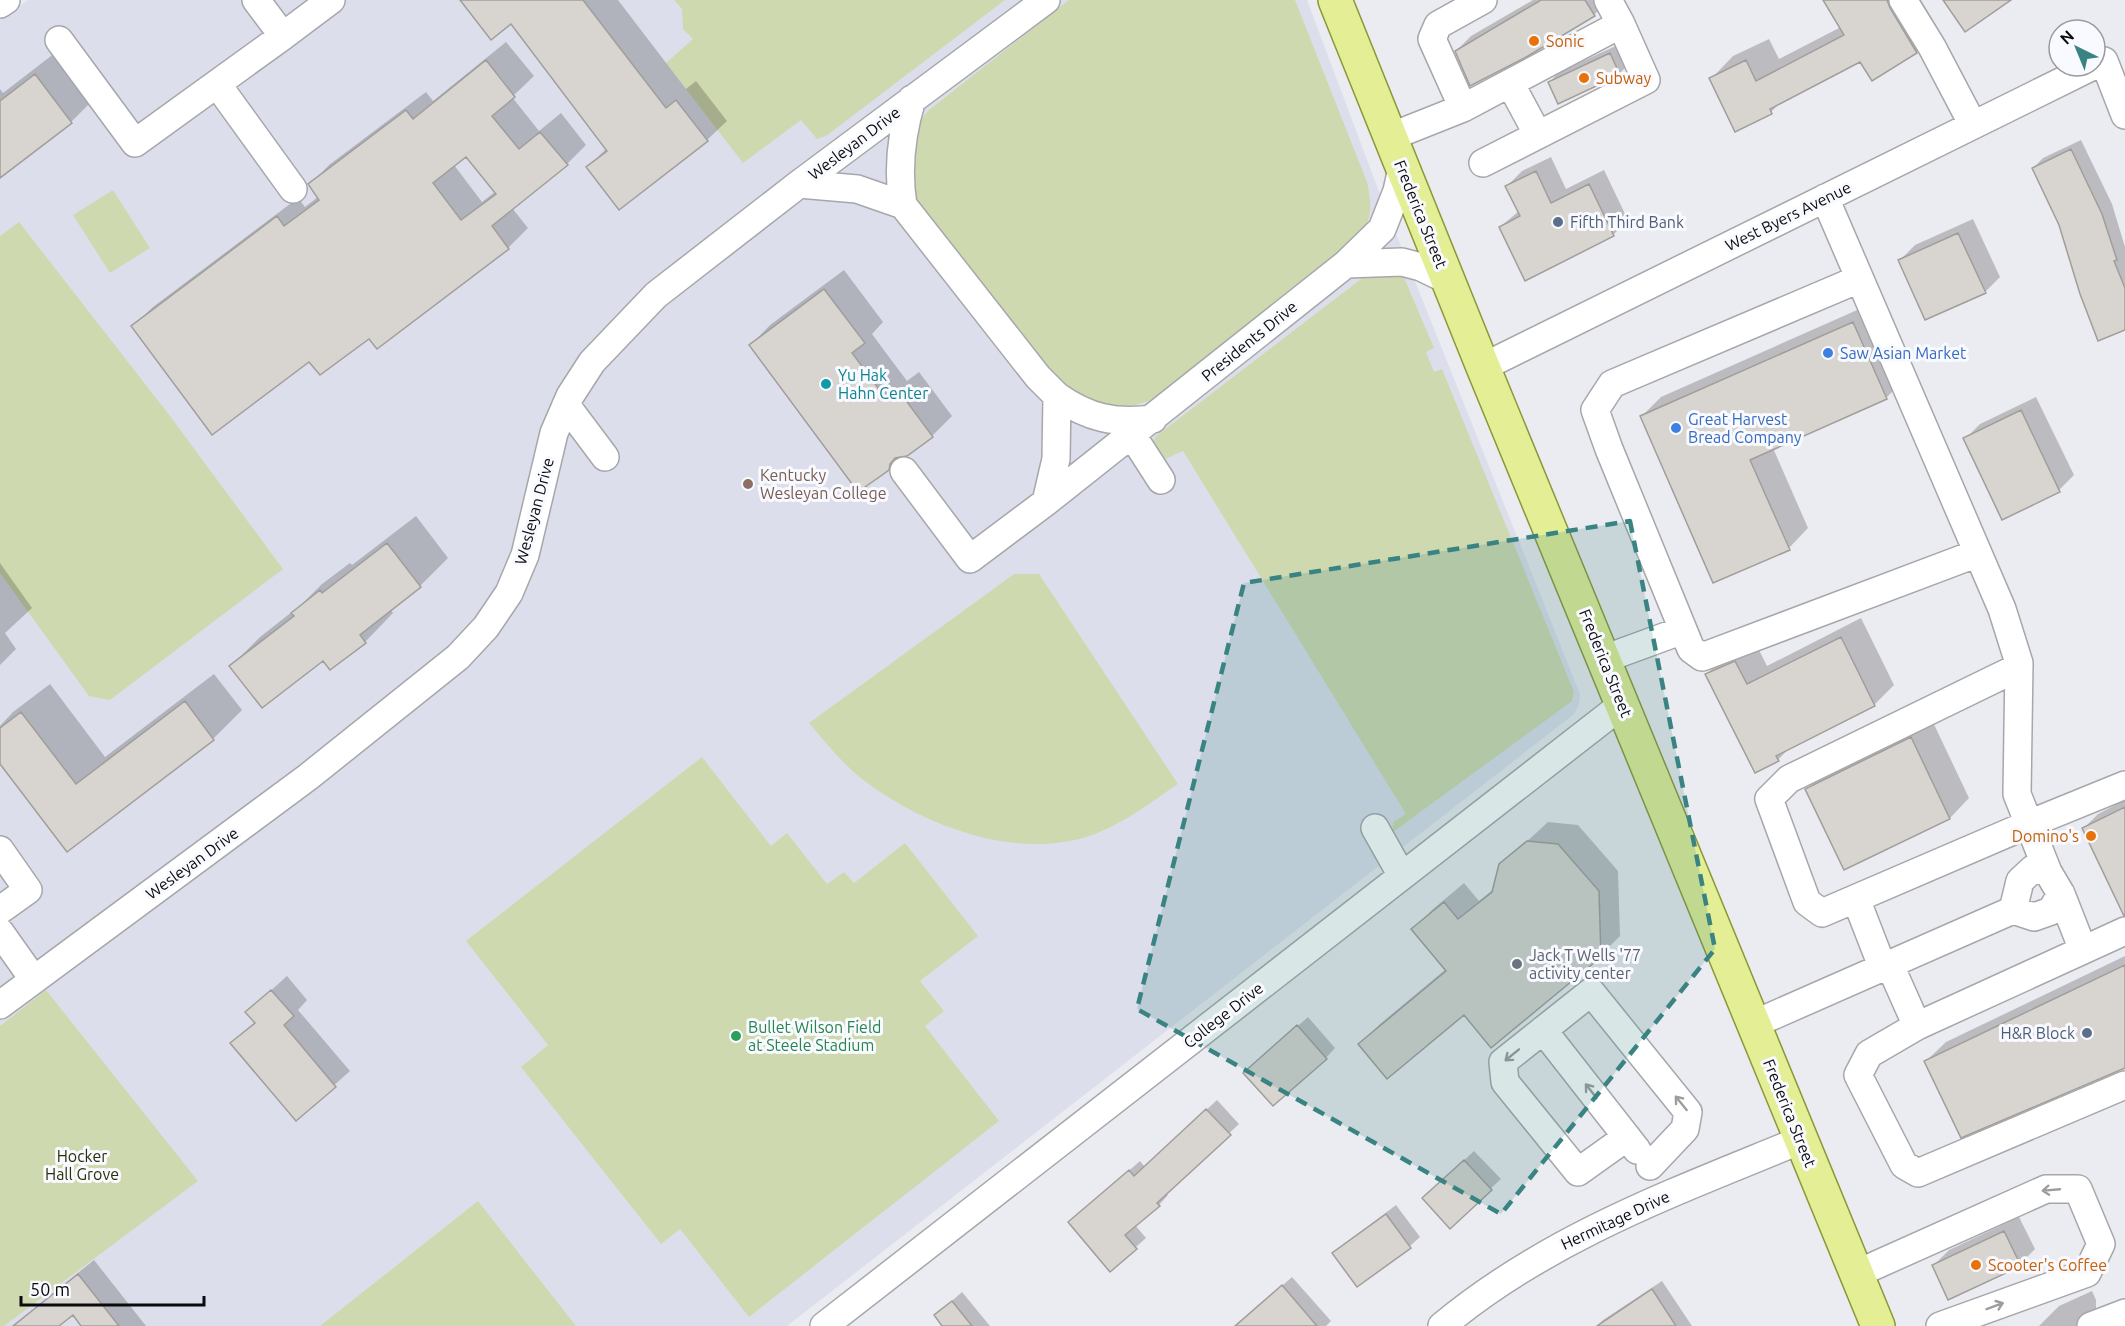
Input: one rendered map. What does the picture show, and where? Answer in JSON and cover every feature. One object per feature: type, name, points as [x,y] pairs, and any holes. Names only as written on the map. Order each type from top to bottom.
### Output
[{"type":"main road","name":"Frederica Street","points":[[1336,0],[1483,367],[1878,1326]]},
{"type":"street","points":[[0,4],[6,0]]},
{"type":"street","points":[[256,0],[283,36]]},
{"type":"street","points":[[59,40],[135,143],[331,0]]},
{"type":"street","name":"Wesleyan Drive","points":[[0,1005],[308,777],[453,662],[479,634],[509,593],[525,555],[554,433],[566,405],[592,362],[656,295],[799,184],[1046,0]]},
{"type":"street","points":[[1463,108],[1432,39],[1438,25],[1483,0]]},
{"type":"street","points":[[1483,163],[1646,80],[1608,0]]},
{"type":"street","points":[[1903,0],[1932,47],[1973,125]]},
{"type":"street","points":[[1390,137],[1463,108],[1621,24]]},
{"type":"street","points":[[2107,68],[2125,115]]},
{"type":"street","name":"West Byers Avenue","points":[[1483,367],[2068,78]]},
{"type":"street","points":[[1510,83],[1541,134]]},
{"type":"street","points":[[217,84],[293,189]]},
{"type":"street","points":[[912,99],[904,125],[899,157],[899,182],[903,205],[1038,376],[1058,396],[1075,409],[1103,419],[1130,422],[1142,427],[1161,480]]},
{"type":"street","name":"Presidents Drive","points":[[904,471],[970,559],[1142,427],[1346,264],[1383,229],[1397,191],[1402,168]]},
{"type":"street","points":[[799,184],[857,189],[903,205]]},
{"type":"street","points":[[1825,198],[2002,609],[2019,667],[2017,794],[2083,950]]},
{"type":"street","points":[[1346,264],[1402,262],[1421,267],[1448,280]]},
{"type":"street","points":[[1859,279],[1612,384],[1595,410],[1691,649],[1702,657],[1978,553]]},
{"type":"street","points":[[1046,502],[1056,459],[1058,396]]},
{"type":"street","points":[[566,405],[605,457]]},
{"type":"street","points":[[1604,659],[1683,630]]},
{"type":"street","points":[[2019,667],[1789,779],[1769,799],[1808,902],[1822,913],[2125,784]]},
{"type":"street","name":"College Drive","points":[[824,1326],[1623,704]]},
{"type":"street","points":[[1375,828],[1402,876]]},
{"type":"street","points":[[0,850],[28,890],[0,910]]},
{"type":"street","points":[[2013,910],[2020,881],[2033,869],[2055,883]]},
{"type":"street","points":[[1754,1024],[2013,910],[2034,917],[2051,911],[2055,883]]},
{"type":"street","points":[[1856,899],[1917,1026]]},
{"type":"street","points":[[2125,931],[1917,1026],[1869,1054],[1858,1075],[1904,1165],[1918,1173],[2125,1085]]},
{"type":"street","points":[[0,932],[34,980]]},
{"type":"street","points":[[1627,1137],[1578,1172],[1505,1082],[1503,1062],[1590,992],[1689,1112],[1685,1129],[1650,1166]]},
{"type":"street","points":[[1544,1030],[1671,1193]]},
{"type":"street","name":"Hermitage Drive","points":[[1442,1326],[1506,1278],[1544,1254],[1624,1213],[1801,1140]]},
{"type":"street","points":[[1857,1274],[2046,1189],[2078,1189],[2101,1244],[2086,1273],[1940,1326]]},
{"type":"street","points":[[2091,1326],[2125,1313]]},
{"type":"highlighted area","points":[[1630,521],[1715,949],[1501,1214],[1137,1009],[1244,583]]},
{"type":"shaded area","name":"Kentucky Wesleyan College","points":[[28,0],[1307,0],[1375,181],[1580,694],[1579,705],[1573,715],[787,1326],[0,1326],[0,20]]},
{"type":"green space","points":[[674,0],[1005,0],[826,136],[817,139],[801,120],[743,163],[666,63],[693,39],[683,29],[682,9]]},
{"type":"green space","points":[[1069,0],[1295,0],[1369,190],[1369,216],[1362,237],[1163,392],[1148,401],[1135,405],[1096,406],[1057,385],[916,203],[910,181],[918,123],[929,110]]},
{"type":"green space","points":[[113,190],[150,248],[110,273],[73,215]]},
{"type":"green space","points":[[19,222],[170,416],[283,569],[110,700],[89,696],[0,573],[0,236]]},
{"type":"green space","points":[[1403,275],[1434,348],[1426,352],[1434,372],[1442,369],[1574,692],[1572,701],[1393,832],[1393,822],[1406,814],[1183,451],[1165,459],[1161,458],[1154,441],[1155,437],[1365,276]]},
{"type":"green space","points":[[1014,574],[1039,574],[1178,784],[1122,821],[1086,837],[1058,843],[1029,844],[1000,841],[942,825],[889,798],[858,776],[809,723]]},
{"type":"green space","name":"Bullet Wilson Field at Steele Stadium","points":[[702,757],[771,846],[787,833],[827,884],[844,872],[854,883],[905,843],[978,936],[920,981],[944,1011],[925,1026],[999,1121],[749,1317],[680,1229],[661,1244],[521,1067],[548,1045],[466,941]]},
{"type":"green space","name":"Hocker Hall Grove","points":[[46,990],[198,1181],[4,1326],[0,1326],[0,1026]]},
{"type":"green space","points":[[478,1201],[576,1326],[320,1326]]},
{"type":"building","points":[[460,0],[583,0],[666,108],[676,100],[708,141],[619,210],[586,167],[607,151],[511,24],[491,40]]},
{"type":"building","name":"Sonic","points":[[1541,0],[1585,0],[1595,16],[1528,56],[1470,86],[1455,51]]},
{"type":"building","points":[[1823,0],[1887,0],[1917,53],[1872,81],[1860,62],[1770,109],[1772,114],[1735,132],[1709,78],[1746,60],[1756,81],[1844,35]]},
{"type":"building","points":[[1943,0],[2011,0],[1965,32]]},
{"type":"building","name":"Subway","points":[[1610,53],[1620,75],[1558,104],[1548,82]]},
{"type":"building","points":[[486,60],[515,97],[492,116],[519,149],[540,132],[568,165],[492,226],[509,249],[377,349],[369,339],[320,375],[309,362],[212,435],[131,326],[277,216],[284,226],[319,200],[308,184],[406,110],[413,119]],"holes":[[[466,157],[496,194],[461,220],[433,183]]]},
{"type":"building","points":[[35,74],[72,123],[0,178],[0,101]]},
{"type":"building","points":[[2071,149],[2102,214],[2117,260],[2114,261],[2125,288],[2125,330],[2098,341],[2080,294],[2059,225],[2032,168]]},
{"type":"building","name":"Fifth Third Bank","points":[[1536,171],[1551,203],[1589,184],[1614,236],[1525,281],[1499,227],[1520,216],[1505,186]]},
{"type":"building","points":[[1958,233],[1986,293],[1925,320],[1898,260]]},
{"type":"building","name":"Yu Hak Hahn Center","points":[[824,289],[865,343],[852,353],[887,400],[899,391],[933,437],[907,456],[895,458],[889,470],[858,492],[749,345]]},
{"type":"building","points":[[1853,322],[1887,399],[1750,460],[1790,550],[1713,583],[1640,416]]},
{"type":"building","points":[[2021,410],[2060,492],[2002,520],[1963,438]]},
{"type":"building","points":[[387,543],[421,587],[360,635],[366,643],[330,670],[323,661],[262,708],[229,666],[294,616],[291,613],[320,590],[322,593]]},
{"type":"building","points":[[1841,637],[1875,706],[1776,756],[1779,761],[1755,773],[1705,674],[1735,661],[1747,684]]},
{"type":"building","points":[[185,701],[214,740],[67,852],[0,764],[0,728],[21,712],[76,784]]},
{"type":"building","points":[[1911,737],[1950,819],[1844,870],[1805,789]]},
{"type":"building","points":[[2125,807],[2125,915],[2124,916],[2082,828]]},
{"type":"building","name":"Jack T Wells '77 activity center","points":[[1527,841],[1558,844],[1599,891],[1601,957],[1491,1048],[1464,1015],[1387,1079],[1358,1044],[1446,971],[1411,929],[1444,902],[1458,919],[1492,892],[1499,864]]},
{"type":"building","points":[[2125,965],[2125,1068],[1961,1138],[1924,1061]]},
{"type":"building","points":[[271,990],[294,1016],[284,1025],[336,1087],[296,1121],[230,1043],[255,1023],[245,1012]]},
{"type":"building","points":[[1297,1025],[1327,1059],[1273,1106],[1243,1073]]},
{"type":"building","points":[[1206,1109],[1231,1135],[1157,1203],[1160,1206],[1125,1235],[1137,1249],[1110,1272],[1068,1222],[1129,1170],[1134,1176]]},
{"type":"building","points":[[1464,1160],[1492,1190],[1450,1229],[1422,1198]]},
{"type":"building","points":[[1386,1214],[1411,1248],[1357,1287],[1332,1253]]},
{"type":"building","name":"Scooter's Coffee","points":[[2004,1231],[2021,1266],[1948,1300],[1932,1265]]},
{"type":"building","points":[[78,1274],[119,1326],[81,1326],[73,1315],[59,1326],[13,1326]]},
{"type":"building","points":[[1282,1285],[1317,1326],[1235,1326]]},
{"type":"building","points":[[1652,1289],[1676,1326],[1597,1326]]},
{"type":"building","points":[[952,1301],[972,1326],[942,1326],[934,1315]]},
{"type":"place","name":"Sonic","points":[[1534,41]]},
{"type":"place","name":"Subway","points":[[1584,78]]},
{"type":"place","name":"Fifth Third Bank","points":[[1558,222]]},
{"type":"place","name":"Saw Asian Market","points":[[1828,353]]},
{"type":"place","name":"Yu Hak Hahn Center","points":[[826,384]]},
{"type":"place","name":"Great Harvest Bread Company","points":[[1676,428]]},
{"type":"place","name":"Kentucky Wesleyan College","points":[[748,484]]},
{"type":"place","name":"Domino's","points":[[2091,836]]},
{"type":"place","name":"Jack T Wells '77 activity center","points":[[1517,964]]},
{"type":"place","name":"H&R Block","points":[[2087,1033]]},
{"type":"place","name":"Bullet Wilson Field at Steele Stadium","points":[[736,1036]]},
{"type":"place","name":"Scooter's Coffee","points":[[1976,1265]]}]
